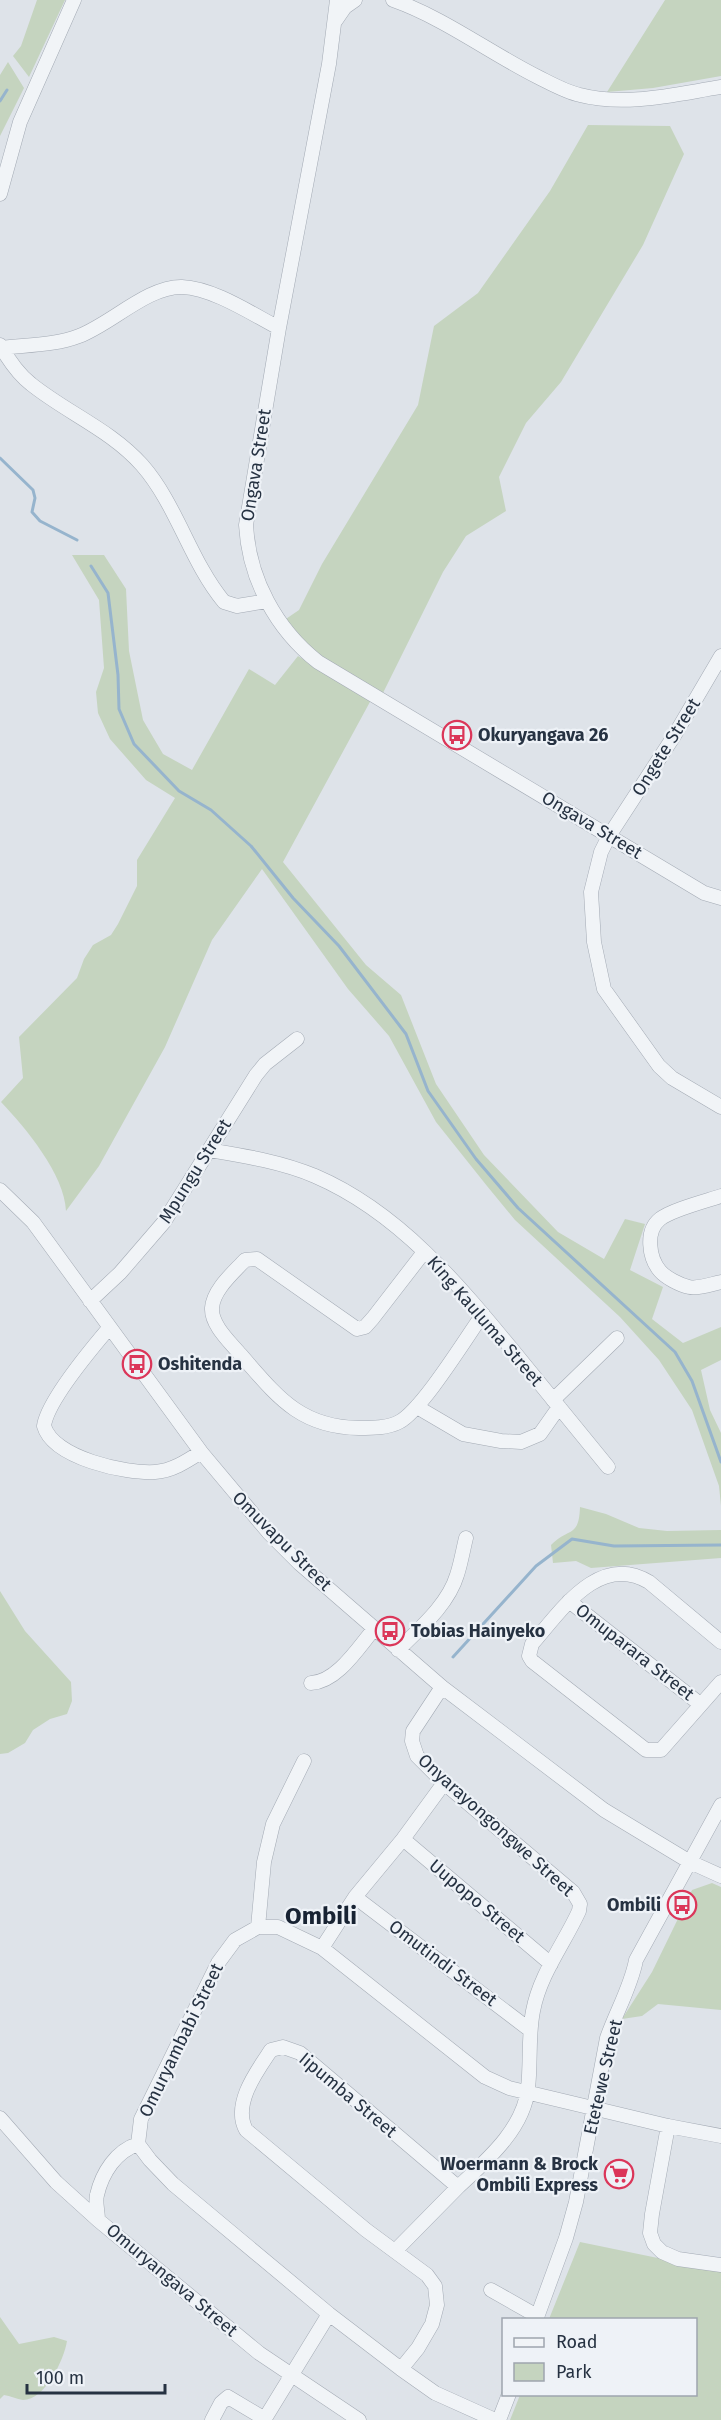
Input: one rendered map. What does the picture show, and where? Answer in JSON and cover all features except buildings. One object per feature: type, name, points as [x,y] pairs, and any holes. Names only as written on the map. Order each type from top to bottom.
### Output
[{"type":"street","points":[[0,194],[20,122],[74,0]]},
{"type":"street","name":"Ongava Street","points":[[337,0],[246,525],[252,566],[267,601],[286,631],[318,662],[704,893],[721,898]]},
{"type":"street","points":[[335,22],[345,7],[355,0]]},
{"type":"street","points":[[393,0],[429,16],[531,73],[582,96],[627,99],[721,87]]},
{"type":"street","points":[[1,347],[72,339],[87,333],[147,298],[177,288],[192,288],[213,295],[279,328]]},
{"type":"street","points":[[1,347],[30,383],[98,427],[126,449],[143,467],[164,498],[202,570],[224,602],[237,606],[267,601]]},
{"type":"street","name":"Ongete Street","points":[[721,656],[674,736],[609,836],[601,852],[591,892],[594,942],[604,989],[659,1066],[672,1078],[721,1107]]},
{"type":"street","name":"Mpungu Street","points":[[90,1301],[143,1248],[164,1222],[256,1075],[270,1060],[297,1039]]},
{"type":"street","name":"King Kauluma Street","points":[[209,1150],[245,1156],[293,1168],[317,1177],[389,1221],[441,1266],[608,1467]]},
{"type":"street","name":"Omuvapu Street","points":[[0,1190],[33,1222],[201,1452],[269,1533],[299,1563],[442,1688],[604,1810],[631,1826],[643,1829],[721,1876]]},
{"type":"street","points":[[721,1196],[662,1218],[653,1227],[650,1239],[654,1259],[664,1275],[688,1287],[721,1282]]},
{"type":"street","points":[[424,1252],[365,1327],[357,1329],[257,1259],[245,1260],[224,1283],[213,1300],[212,1311],[215,1321],[227,1339],[271,1390],[295,1411],[309,1419],[346,1428],[368,1428],[400,1422],[417,1407],[483,1314]]},
{"type":"street","points":[[109,1328],[88,1353],[50,1410],[44,1426],[50,1438],[67,1450],[92,1462],[119,1470],[156,1473],[178,1466],[201,1452]]},
{"type":"street","points":[[417,1407],[463,1434],[501,1442],[521,1442],[540,1434],[556,1403],[617,1338]]},
{"type":"street","points":[[398,1650],[432,1615],[446,1596],[456,1578],[466,1538]]},
{"type":"street","points":[[721,1642],[649,1582],[638,1575],[620,1574],[585,1585],[532,1644],[529,1656],[532,1661],[646,1749],[661,1750],[721,1682]]},
{"type":"street","name":"Omuparara Street","points":[[569,1601],[700,1704]]},
{"type":"street","points":[[311,1683],[319,1683],[328,1678],[374,1629]]},
{"type":"street","name":"Onyarayongongwe Street","points":[[442,1688],[417,1724],[412,1741],[417,1756],[444,1783],[573,1892],[580,1904],[579,1911],[551,1964],[533,2010],[528,2092],[517,2120],[504,2140],[458,2187]]},
{"type":"street","points":[[304,1761],[273,1824],[264,1862],[258,1927],[278,1926],[322,1948],[485,2077],[509,2088],[668,2127],[721,2136]]},
{"type":"street","points":[[322,1948],[355,1897],[403,1839],[444,1783]]},
{"type":"street","name":"Etetewe Street","points":[[537,2318],[566,2238],[608,2038],[634,1974],[643,1965],[721,1805]]},
{"type":"street","name":"Etetewe Street","points":[[695,1860],[721,1818]]},
{"type":"street","name":"Uupopo Street","points":[[403,1839],[551,1964]]},
{"type":"street","name":"Omuvapu Street","points":[[695,1860],[721,1867]]},
{"type":"street","name":"Omutindi Street","points":[[355,1897],[530,2030]]},
{"type":"street","name":"Omuryambabi Street","points":[[138,2144],[141,2119],[218,1963],[235,1940],[258,1927]]},
{"type":"street","name":"Iipumba Street","points":[[401,2369],[418,2348],[432,2324],[436,2314],[435,2286],[427,2275],[349,2216],[246,2130],[242,2123],[244,2100],[254,2077],[272,2050],[283,2047],[300,2053],[458,2187]]},
{"type":"street","points":[[0,2118],[56,2182],[98,2220]]},
{"type":"street","points":[[668,2127],[652,2214],[650,2233],[654,2244],[662,2252],[678,2259],[721,2265]]},
{"type":"street","points":[[138,2144],[173,2184],[330,2314],[435,2393],[497,2420],[508,2396]]},
{"type":"street","name":"Omuryangava Street","points":[[138,2144],[124,2150],[107,2172],[96,2197],[98,2220],[259,2353],[359,2420]]},
{"type":"street","points":[[396,2250],[458,2187]]},
{"type":"street","points":[[491,2290],[537,2318]]},
{"type":"street","points":[[212,2420],[221,2403],[228,2397],[264,2419],[330,2314]]},
{"type":"green space","points":[[37,0],[65,0],[29,77],[13,56],[21,46]]},
{"type":"green space","points":[[665,0],[721,0],[721,76],[653,88],[607,92]]},
{"type":"green space","points":[[8,62],[24,88],[0,136],[0,75]]},
{"type":"green space","points":[[588,125],[670,126],[684,154],[643,245],[561,382],[526,423],[499,477],[506,511],[466,536],[443,572],[380,699],[318,662],[280,623],[299,610],[322,564],[418,405],[434,326],[478,293],[550,191]]},
{"type":"green space","points":[[72,555],[104,555],[126,589],[129,651],[143,720],[163,754],[192,770],[249,669],[275,685],[298,656],[371,700],[283,862],[366,965],[401,995],[436,1084],[484,1155],[558,1232],[604,1259],[625,1219],[645,1224],[630,1270],[663,1287],[652,1319],[683,1343],[721,1327],[721,1360],[701,1370],[710,1410],[721,1433],[721,1506],[719,1486],[692,1410],[659,1360],[620,1317],[515,1220],[487,1186],[436,1122],[389,1036],[348,989],[262,869],[212,940],[165,1047],[99,1166],[66,1211],[59,1182],[51,1167],[32,1138],[1,1102],[23,1078],[19,1037],[77,978],[84,959],[93,945],[111,935],[137,886],[137,860],[175,798],[146,780],[110,739],[98,713],[96,692],[104,668],[99,600]]},
{"type":"green space","points":[[580,1507],[606,1514],[639,1528],[667,1531],[721,1530],[721,1558],[591,1568],[576,1561],[553,1563],[551,1545],[575,1528]]},
{"type":"green space","points":[[0,1591],[25,1631],[71,1682],[72,1701],[67,1714],[50,1719],[33,1730],[25,1743],[8,1753],[0,1754]]},
{"type":"green space","points":[[712,1883],[721,1887],[721,2010],[658,2004],[642,2016],[622,2019],[652,1972],[692,1890]]},
{"type":"green space","points":[[580,2242],[721,2271],[721,2420],[510,2420],[520,2396],[697,2396],[697,2318],[549,2318]]},
{"type":"green space","points":[[0,2317],[19,2344],[54,2337],[67,2341],[58,2368],[52,2378],[39,2393],[31,2398],[23,2400],[4,2395],[0,2399]]},
{"type":"waterway","points":[[0,101],[7,90]]},
{"type":"waterway","points":[[0,458],[33,490],[35,498],[32,512],[40,521],[77,540]]},
{"type":"waterway","points":[[91,566],[108,593],[118,675],[119,709],[134,744],[179,791],[211,810],[251,846],[293,898],[339,946],[406,1034],[428,1091],[476,1159],[518,1208],[675,1352],[692,1381],[721,1462]]},
{"type":"waterway","points":[[453,1657],[536,1566],[572,1539],[614,1546],[721,1545]]},
{"type":"place","name":"Okuryangava 26","points":[[457,735]]},
{"type":"place","name":"Oshitenda","points":[[137,1364]]},
{"type":"place","name":"Tobias Hainyeko","points":[[390,1631]]},
{"type":"place","name":"Ombili","points":[[682,1905]]},
{"type":"place","name":"Woermann & Brock Ombili Express","points":[[619,2174]]},
{"type":"district","name":"Ombili","points":[[321,1916]]}]
